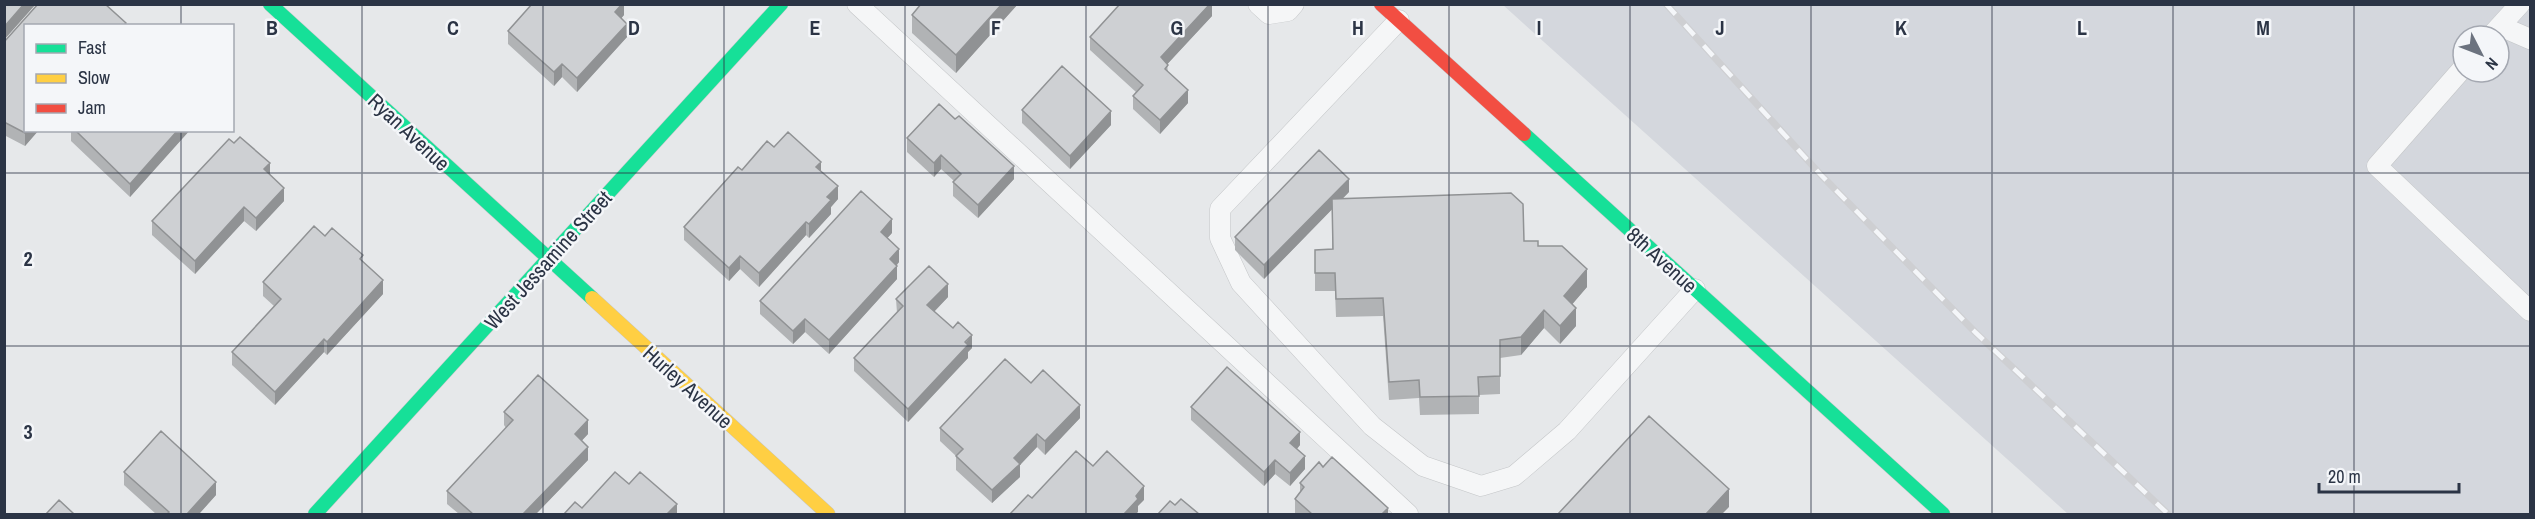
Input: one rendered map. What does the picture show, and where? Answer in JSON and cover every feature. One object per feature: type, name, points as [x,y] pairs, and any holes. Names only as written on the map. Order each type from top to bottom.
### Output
[{"type":"street","name":"Ryan Avenue","points":[[270,4],[548,260]]},
{"type":"street","name":"West Jessamine Street","points":[[315,514],[781,4]]},
{"type":"street","name":"8th Avenue","points":[[1382,4],[1943,514]]},
{"type":"street","name":"Hurley Avenue","points":[[548,260],[828,514]]},
{"type":"lane","points":[[856,4],[1407,514]]},
{"type":"lane","points":[[1258,4],[1269,14],[1288,11],[1294,4]]},
{"type":"lane","points":[[2502,24],[2520,4]]},
{"type":"lane","points":[[1399,20],[1220,209],[1220,238],[1241,283],[1372,426],[1423,466],[1481,486],[1514,476],[1567,431],[1695,289]]},
{"type":"lane","points":[[2511,35],[2530,39]]},
{"type":"lane","points":[[2451,82],[2377,166],[2530,311]]},
{"type":"shaded area","points":[[1503,5],[2530,5],[2530,514],[2068,514]]},
{"type":"building","points":[[4,4],[24,4],[4,27]]},
{"type":"building","points":[[38,4],[105,4],[126,23],[24,24],[25,133],[4,122],[4,42]]},
{"type":"building","points":[[532,4],[622,4],[615,12],[627,24],[577,78],[562,64],[554,72],[508,31]]},
{"type":"building","points":[[921,4],[1002,4],[956,55],[912,15]]},
{"type":"building","points":[[1120,4],[1210,4],[1161,57],[1168,65],[1165,69],[1188,90],[1160,120],[1133,96],[1143,85],[1090,37]]},
{"type":"building","points":[[1062,66],[1111,111],[1070,156],[1022,110]]},
{"type":"building","points":[[939,104],[955,119],[959,116],[1014,166],[978,205],[953,182],[961,174],[941,155],[934,163],[907,138]]},
{"type":"building","points":[[77,132],[176,132],[130,184]]},
{"type":"building","points":[[788,132],[821,162],[816,167],[838,186],[827,197],[831,200],[809,224],[806,222],[759,273],[740,256],[729,268],[684,227],[738,167],[742,170],[767,141],[774,147]]},
{"type":"building","points":[[240,137],[270,163],[264,169],[284,188],[256,218],[244,207],[195,261],[152,221],[229,139],[234,143]]},
{"type":"building","points":[[1319,150],[1349,179],[1264,265],[1235,237]]},
{"type":"building","points":[[861,191],[892,219],[881,232],[899,249],[890,259],[897,266],[829,340],[805,319],[793,331],[760,301]]},
{"type":"building","points":[[1511,193],[1523,204],[1524,241],[1538,241],[1538,246],[1562,246],[1587,269],[1564,296],[1576,308],[1560,326],[1544,310],[1521,337],[1500,340],[1500,376],[1478,377],[1479,396],[1420,397],[1419,380],[1389,382],[1383,298],[1336,299],[1335,273],[1315,273],[1315,250],[1333,249],[1332,199]]},
{"type":"building","points":[[314,226],[325,236],[332,228],[363,255],[360,259],[383,280],[327,342],[324,339],[275,392],[232,352],[281,299],[263,282]]},
{"type":"building","points":[[929,266],[948,284],[927,305],[953,328],[958,322],[972,335],[965,342],[968,345],[908,409],[854,358],[903,306],[896,299]]},
{"type":"building","points":[[1005,359],[1031,383],[1043,370],[1080,405],[1045,441],[1037,434],[1014,458],[1020,464],[992,490],[956,456],[963,449],[940,428]]},
{"type":"building","points":[[1227,367],[1300,432],[1290,443],[1305,456],[1290,473],[1275,460],[1264,472],[1191,407]]},
{"type":"building","points":[[538,375],[588,420],[575,434],[588,447],[523,514],[473,514],[447,491],[513,420],[504,412]]},
{"type":"building","points":[[1649,416],[1729,489],[1706,514],[1558,514]]},
{"type":"building","points":[[161,431],[216,482],[187,514],[167,514],[169,512],[124,472]]},
{"type":"building","points":[[1076,451],[1093,466],[1107,451],[1144,486],[1136,496],[1138,499],[1124,514],[1010,514],[1028,495],[1032,498]]},
{"type":"building","points":[[1332,457],[1388,508],[1382,514],[1312,514],[1295,499],[1304,487],[1300,483],[1319,462],[1323,467]]},
{"type":"building","points":[[615,472],[629,484],[640,472],[677,504],[667,514],[564,514],[575,502],[582,508]]},
{"type":"building","points":[[1181,499],[1199,514],[1158,514],[1170,501],[1175,505]]},
{"type":"building","points":[[59,500],[74,514],[46,514]]},
{"type":"railway","points":[[1666,4],[1821,175],[1975,332],[2168,514]]},
{"type":"traffic: fast","points":[[270,4],[592,298]]},
{"type":"traffic: fast","points":[[315,514],[781,4]]},
{"type":"traffic: fast","points":[[1524,134],[1943,514]]},
{"type":"traffic: slow","points":[[592,298],[828,514]]},
{"type":"traffic: jam","points":[[1381,4],[1524,134]]}]
